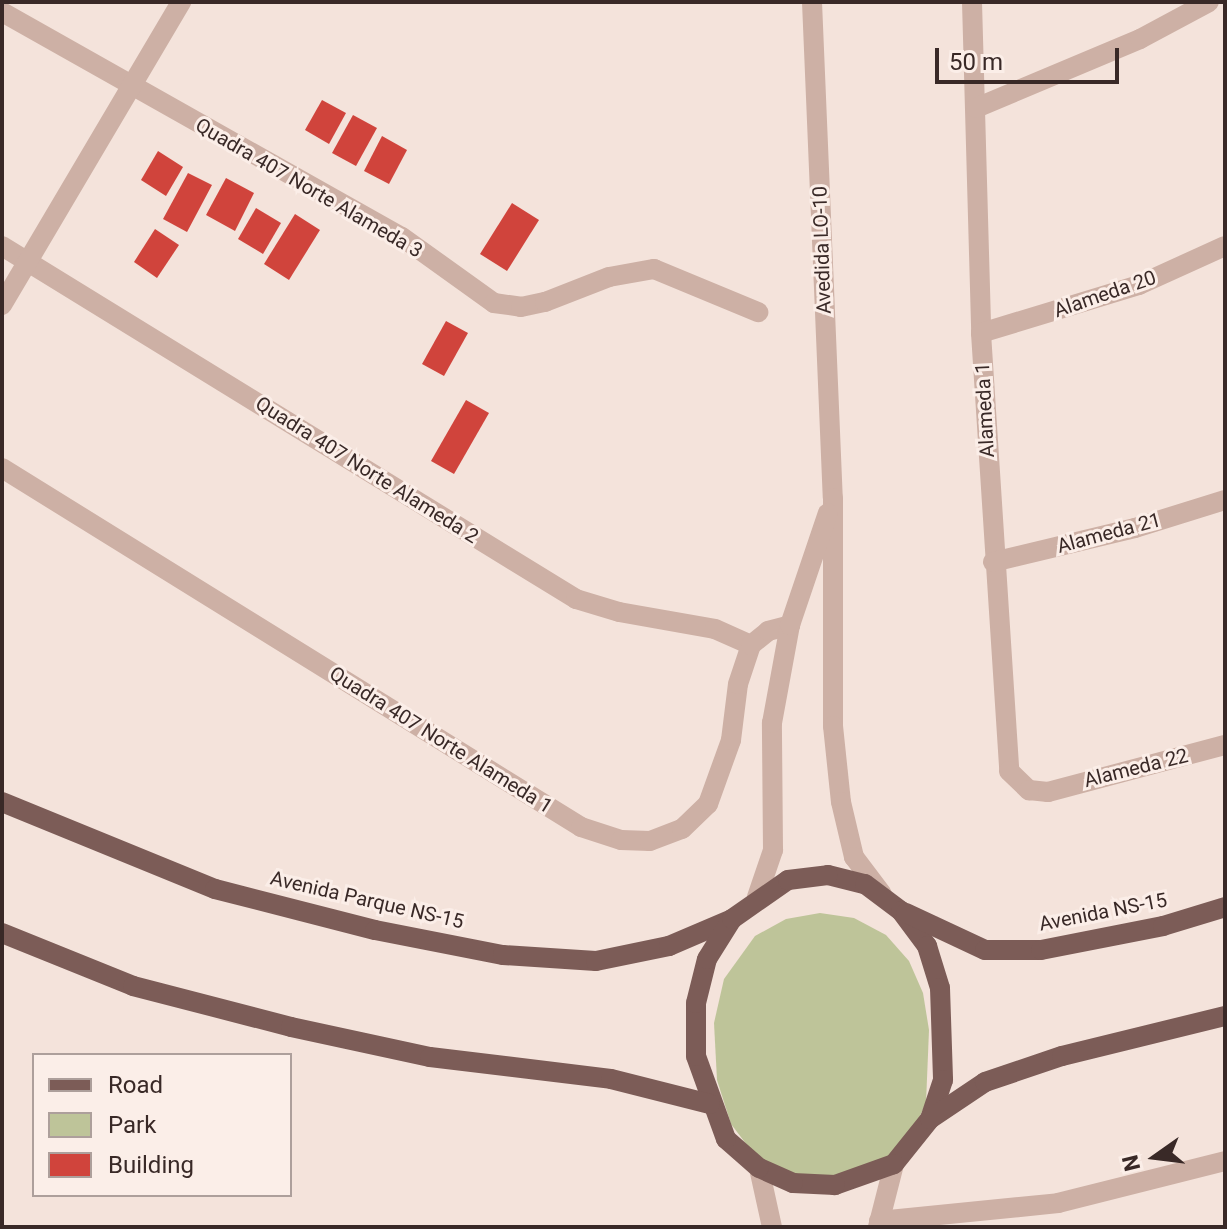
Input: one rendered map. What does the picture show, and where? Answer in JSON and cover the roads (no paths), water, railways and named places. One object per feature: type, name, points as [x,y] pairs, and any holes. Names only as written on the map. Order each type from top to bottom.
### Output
[{"type":"main road","name":"Avenida Parque NS-15","points":[[2,802],[215,889],[375,930],[503,955],[596,961],[669,946],[732,919]]},
{"type":"main road","points":[[930,1119],[943,1080],[940,988],[927,946],[893,905],[865,884],[828,875],[788,880],[757,897],[732,919],[707,959],[696,1003],[696,1056],[710,1104],[726,1139],[759,1168],[793,1183],[835,1185],[894,1164],[930,1119],[985,1082],[1062,1056],[1225,1016]]},
{"type":"main road","name":"Avenida NS-15","points":[[893,905],[985,950],[1041,950],[1163,926],[1225,907]]},
{"type":"main road","points":[[2,933],[133,986],[291,1027],[430,1057],[611,1079],[710,1104]]},
{"type":"street","points":[[2,305],[181,2]]},
{"type":"street","name":"Avedida LO-10","points":[[812,2],[833,498],[833,726],[841,802],[854,857],[893,905]]},
{"type":"street","name":"Alameda 1","points":[[972,2],[981,333],[993,562],[1009,771],[1029,790],[1048,792]]},
{"type":"street","points":[[976,108],[1140,39],[1209,2]]},
{"type":"street","name":"Quadra 407 Norte Alameda 3","points":[[2,12],[129,87],[402,237],[494,303],[521,307],[545,302],[609,277],[654,269],[758,312]]},
{"type":"street","name":"Quadra 407 Norte Alameda 2","points":[[2,246],[576,599],[619,612],[715,629],[751,645]]},
{"type":"street","name":"Alameda 20","points":[[981,333],[1139,285],[1225,246]]},
{"type":"street","name":"Quadra 407 Norte Alameda 1","points":[[2,468],[581,827],[621,840],[650,841],[682,829],[708,804],[731,740],[738,684],[751,645]]},
{"type":"street","points":[[757,897],[773,850],[772,723],[790,625],[833,498]]},
{"type":"street","name":"Alameda 21","points":[[993,562],[1135,528],[1225,500]]},
{"type":"street","points":[[751,645],[768,631],[790,625]]},
{"type":"street","name":"Alameda 22","points":[[1048,792],[1225,745]]},
{"type":"street","points":[[894,1164],[878,1224],[1058,1203],[1225,1161]]},
{"type":"street","points":[[759,1168],[772,1227]]}]
